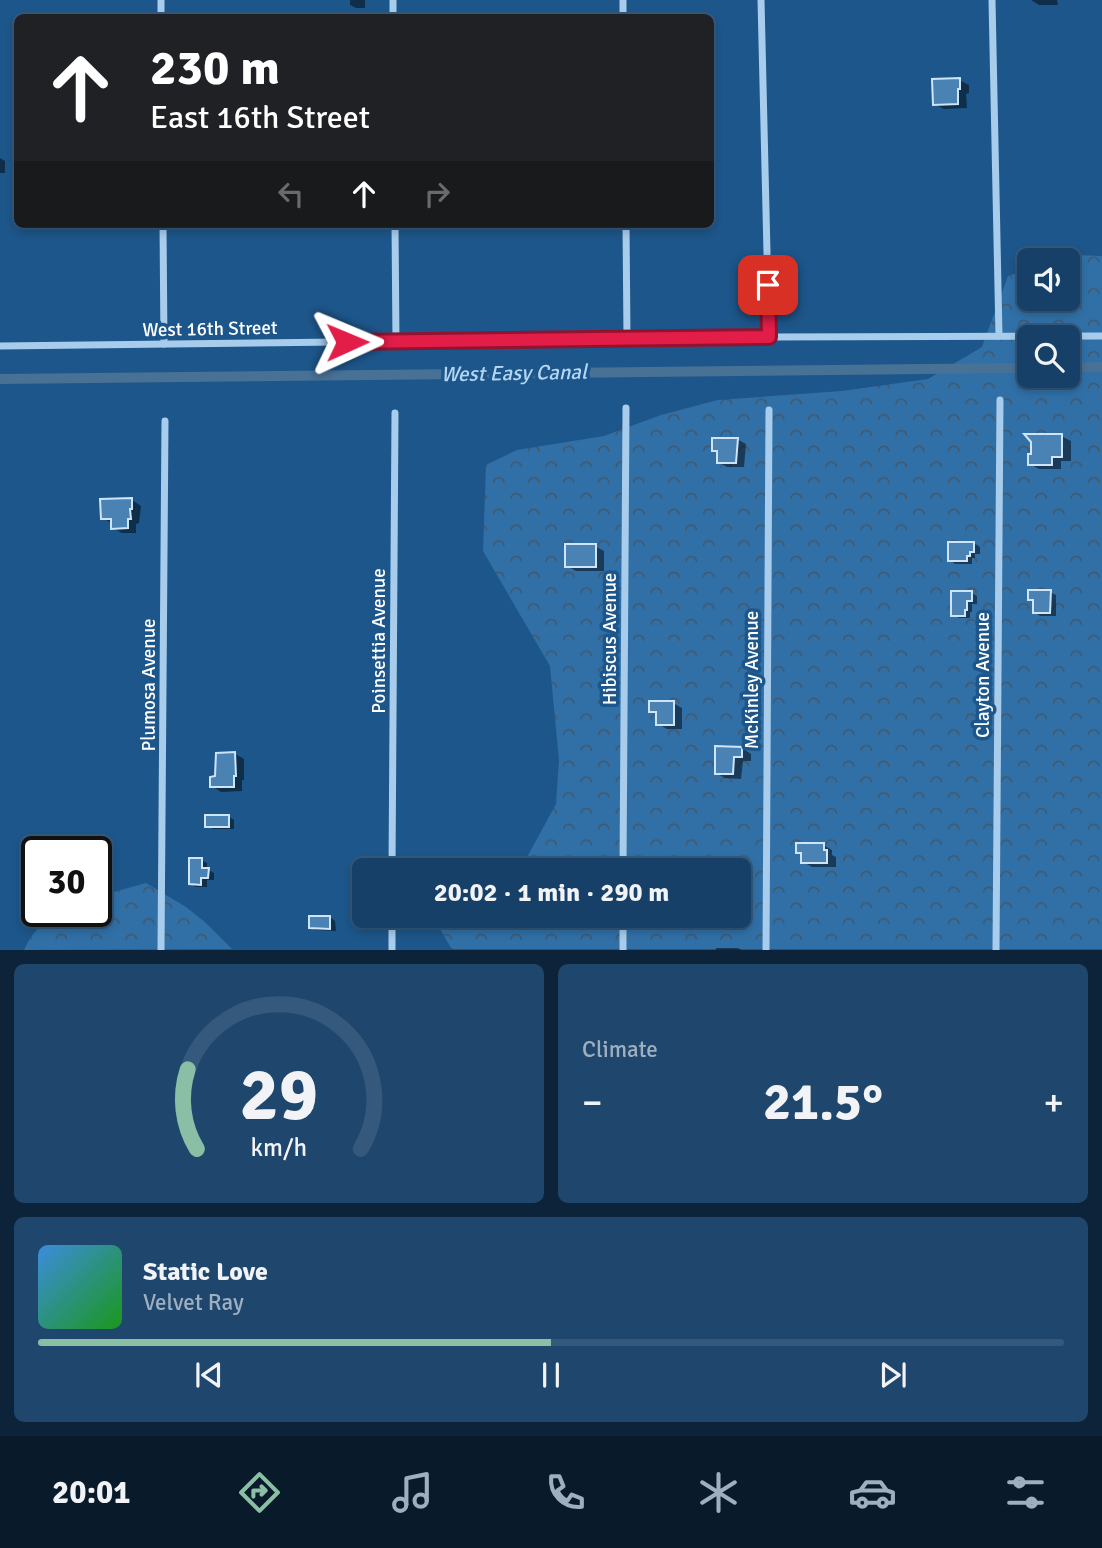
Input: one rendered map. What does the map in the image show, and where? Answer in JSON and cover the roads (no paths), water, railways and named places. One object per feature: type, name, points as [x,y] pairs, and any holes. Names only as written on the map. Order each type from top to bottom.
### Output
[{"type":"street","points":[[761,0],[769,337]]},
{"type":"street","points":[[992,0],[999,336]]},
{"type":"street","points":[[163,228],[164,344]]},
{"type":"street","points":[[395,228],[397,342]]},
{"type":"street","points":[[626,228],[627,338]]},
{"type":"street","name":"West 16th Street","points":[[0,346],[627,338],[1102,336]]},
{"type":"street","name":"Clayton Avenue","points":[[996,950],[1000,400]]},
{"type":"street","name":"Hibiscus Avenue","points":[[623,858],[626,408]]},
{"type":"street","name":"McKinley Avenue","points":[[766,950],[769,410]]},
{"type":"street","name":"Poinsettia Avenue","points":[[392,858],[396,413]]},
{"type":"street","name":"Plumosa Avenue","points":[[161,950],[165,421]]},
{"type":"street","points":[[392,928],[392,950]]},
{"type":"street","points":[[623,928],[623,950]]},
{"type":"waterway","name":"West Easy Canal","points":[[1080,368],[1102,367]]},
{"type":"waterway","name":"West Easy Canal","points":[[0,379],[1017,368]]}]
